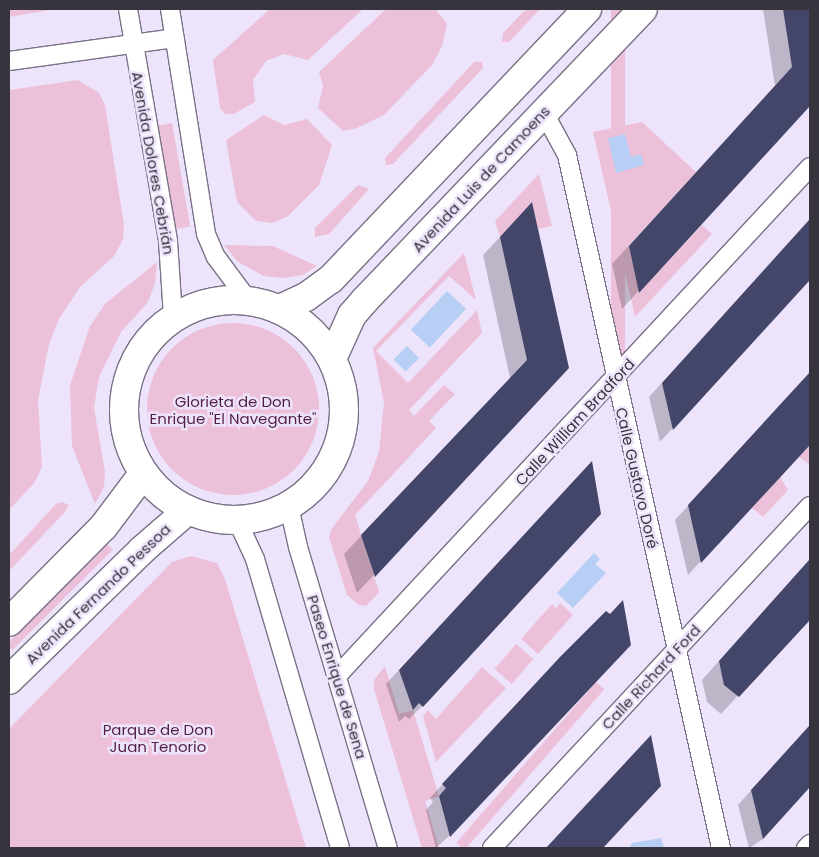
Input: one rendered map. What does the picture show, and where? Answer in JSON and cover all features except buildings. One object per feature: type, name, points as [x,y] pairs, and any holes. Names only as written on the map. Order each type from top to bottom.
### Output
[{"type":"main road","points":[[280,309],[306,297],[331,279],[587,9]]},
{"type":"main road","name":"Avenida Luis de Camoens","points":[[332,359],[352,315],[543,111],[643,9]]},
{"type":"main road","points":[[222,300],[248,300],[280,309],[310,329],[332,359],[343,391],[344,424],[337,448],[315,485],[289,506],[264,516],[236,520],[220,519],[188,510],[163,495],[143,474],[129,447],[123,418],[125,389],[140,353],[150,336],[173,317],[196,305],[222,300]]},
{"type":"main road","points":[[9,622],[104,526],[143,474]]},
{"type":"main road","name":"Avenida Fernando Pessoa","points":[[9,680],[142,550],[188,510]]},
{"type":"street","name":"Avenida Dolores Cebrián","points":[[128,9],[132,42],[168,241],[173,317]]},
{"type":"street","points":[[170,9],[206,234],[216,257],[248,300]]},
{"type":"street","points":[[9,61],[132,42],[174,38]]},
{"type":"street","name":"Calle Gustavo Doré","points":[[543,111],[567,155],[615,378],[721,848]]},
{"type":"street","name":"Calle William Bradford","points":[[337,676],[810,166]]},
{"type":"street","name":"Paseo Enrique de Sena","points":[[289,506],[298,547],[388,848]]},
{"type":"street","name":"Calle Richard Ford","points":[[492,848],[810,506]]},
{"type":"street","points":[[236,520],[255,559],[340,848]]},
{"type":"street","points":[[806,848],[810,844]]},
{"type":"green space","points":[[9,9],[56,9],[9,17]]},
{"type":"green space","points":[[270,9],[363,9],[308,60],[284,54],[266,61],[253,80],[255,102],[234,114],[225,114],[220,108],[213,60]]},
{"type":"green space","points":[[386,9],[435,9],[447,24],[442,46],[432,65],[384,115],[357,128],[343,131],[318,108],[323,86],[319,72]]},
{"type":"green space","points":[[526,9],[540,9],[509,42],[502,42],[503,33]]},
{"type":"green space","points":[[611,9],[625,9],[625,380],[611,380]]},
{"type":"green space","points":[[474,62],[482,62],[483,68],[393,164],[386,165],[385,158]]},
{"type":"green space","points":[[78,80],[99,93],[105,105],[124,225],[123,239],[115,255],[80,287],[59,319],[49,344],[38,400],[42,467],[35,482],[9,510],[9,90]]},
{"type":"green space","points":[[264,115],[284,125],[307,119],[332,145],[319,185],[288,216],[272,223],[256,221],[237,202],[226,140]]},
{"type":"green space","points":[[642,122],[696,172],[629,245],[639,293],[702,225],[712,234],[635,317],[593,132]]},
{"type":"green space","points":[[172,123],[190,226],[174,229],[156,126]]},
{"type":"green space","points":[[539,174],[552,226],[538,229],[532,202],[500,237],[495,221]]},
{"type":"green space","points":[[358,185],[369,189],[329,234],[315,237],[315,228]]},
{"type":"green space","points":[[224,245],[273,246],[317,266],[303,275],[283,278],[264,276],[238,262]]},
{"type":"green space","points":[[464,253],[476,300],[449,276],[376,351],[408,383],[477,310],[482,333],[409,410],[414,416],[444,385],[455,394],[429,421],[436,428],[355,515],[379,592],[366,606],[359,605],[347,595],[329,537],[332,528],[368,481],[379,452],[384,403],[373,348]]},
{"type":"green space","points":[[157,262],[155,283],[148,302],[121,332],[99,377],[94,408],[105,472],[104,487],[95,504],[72,446],[70,385],[90,326],[106,303]]},
{"type":"green space","name":"Glorieta de Don Enrique \"El Navegante\"","points":[[241,323],[258,326],[274,333],[288,342],[300,354],[316,384],[319,409],[318,426],[313,442],[300,464],[288,476],[258,492],[225,495],[208,492],[192,485],[178,476],[166,464],[150,434],[147,401],[150,384],[157,368],[166,354],[178,342],[208,326]]},
{"type":"green space","points":[[810,445],[810,465],[799,457]]},
{"type":"green space","points":[[780,477],[788,490],[763,517],[752,508]]},
{"type":"green space","points":[[62,502],[69,505],[64,513],[9,571],[9,555],[56,504]]},
{"type":"green space","points":[[107,544],[113,550],[12,650],[9,647],[9,642]]},
{"type":"green space","name":"Parque de Don Juan Tenorio","points":[[191,556],[217,563],[225,579],[306,848],[9,848],[9,729],[172,562]]},
{"type":"green space","points":[[560,603],[573,615],[538,654],[521,639],[552,604],[556,608]]},
{"type":"green space","points":[[516,644],[533,659],[512,684],[494,669]]},
{"type":"green space","points":[[385,666],[399,714],[413,710],[439,796],[425,801],[439,848],[422,848],[374,689],[374,680]]},
{"type":"green space","points":[[482,667],[506,688],[436,762],[423,716],[428,710],[436,719]]},
{"type":"green space","points":[[596,682],[604,689],[466,848],[462,848],[456,843]]},
{"type":"water","points":[[625,134],[631,157],[641,154],[644,165],[616,173],[608,138]]},
{"type":"water","points":[[447,291],[466,309],[430,347],[411,330]]},
{"type":"water","points":[[407,346],[419,358],[406,371],[394,359]]},
{"type":"water","points":[[594,553],[600,559],[595,564],[606,573],[573,608],[557,593]]},
{"type":"water","points":[[661,838],[664,848],[629,848],[632,843]]}]
